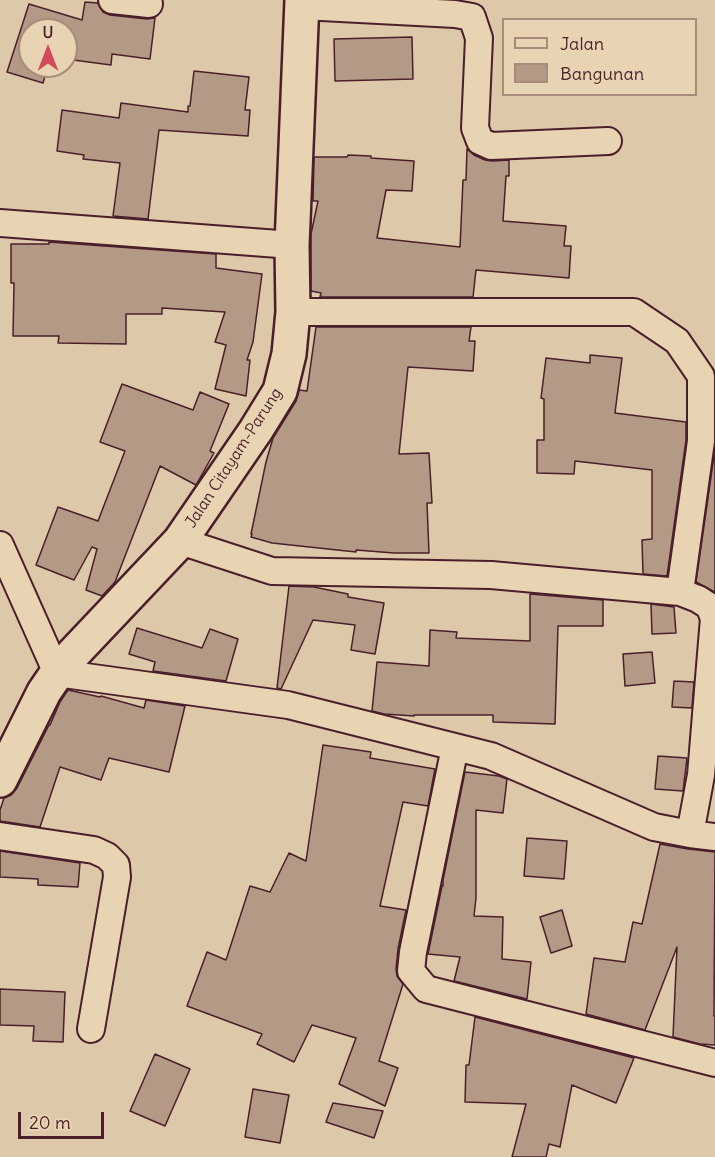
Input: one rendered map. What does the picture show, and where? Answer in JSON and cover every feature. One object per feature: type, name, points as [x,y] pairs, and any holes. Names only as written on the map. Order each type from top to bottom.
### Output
[{"type":"street","points":[[112,0],[149,4]]},
{"type":"street","points":[[302,3],[472,17],[479,38],[475,128],[480,141],[491,146],[608,141]]},
{"type":"street","name":"Jalan Citayam-Parung","points":[[0,780],[44,692],[57,673],[180,541],[280,391],[289,354],[293,312],[292,245],[302,3]]},
{"type":"street","points":[[0,223],[292,245]]},
{"type":"street","points":[[293,312],[634,312],[677,341],[701,376],[701,441],[680,592]]},
{"type":"street","points":[[0,545],[57,673],[288,705],[491,756],[654,827],[703,836],[701,775],[714,618],[710,606],[698,599],[680,592],[491,575],[272,571],[180,541]]},
{"type":"street","points":[[455,747],[411,971],[426,989],[715,1064]]},
{"type":"street","points":[[0,836],[94,850],[107,856],[116,865],[117,877],[91,1029]]},
{"type":"building","points":[[85,2],[98,3],[103,12],[110,15],[155,18],[150,59],[112,54],[111,65],[78,61],[78,19],[82,20]]},
{"type":"building","points":[[29,4],[75,18],[24,18]]},
{"type":"building","points":[[412,37],[413,79],[335,81],[334,39]]},
{"type":"building","points":[[18,38],[18,75],[7,72]]},
{"type":"building","points":[[194,71],[249,77],[245,110],[250,110],[248,136],[159,130],[148,219],[113,216],[120,163],[83,159],[84,155],[57,151],[62,110],[119,118],[121,103],[188,112]]},
{"type":"building","points":[[27,78],[44,78],[43,83]]},
{"type":"building","points":[[467,149],[485,160],[509,160],[503,221],[566,226],[564,246],[571,246],[569,278],[476,270],[473,297],[320,297],[321,293],[311,291],[311,234],[318,201],[313,201],[314,157],[347,157],[348,155],[414,161],[412,191],[386,190],[377,238],[460,247]]},
{"type":"building","points":[[49,242],[216,254],[216,268],[262,274],[253,342],[247,360],[250,360],[246,396],[215,389],[226,345],[215,342],[225,312],[162,308],[162,314],[126,314],[126,344],[58,343],[59,336],[13,336],[14,283],[11,283],[11,244],[49,244]]},
{"type":"building","points":[[316,327],[471,327],[469,341],[475,341],[473,371],[408,367],[399,454],[429,453],[432,503],[427,503],[429,553],[356,550],[356,552],[272,543],[251,537],[273,438],[296,401],[299,390],[307,391]]},
{"type":"building","points":[[590,355],[622,358],[615,413],[686,422],[686,440],[667,576],[643,574],[642,540],[652,539],[652,470],[575,461],[574,474],[537,473],[537,440],[544,440],[544,399],[541,398],[546,358],[590,363]]},
{"type":"building","points":[[122,384],[193,410],[200,392],[229,404],[210,451],[214,453],[196,485],[160,466],[115,582],[102,596],[86,590],[97,549],[92,547],[74,580],[36,565],[58,507],[98,521],[125,451],[100,442]]},
{"type":"building","points":[[715,449],[715,592],[696,582]]},
{"type":"building","points":[[289,586],[314,587],[348,594],[348,597],[384,603],[375,654],[351,650],[355,625],[313,620],[281,689],[277,688]]},
{"type":"building","points":[[530,594],[603,600],[603,626],[558,626],[555,724],[493,722],[493,715],[414,716],[372,711],[377,662],[429,666],[430,630],[457,632],[456,638],[530,641]]},
{"type":"building","points":[[651,604],[674,607],[676,633],[652,634]]},
{"type":"building","points":[[137,628],[202,648],[210,629],[238,639],[226,681],[153,671],[155,662],[129,654]]},
{"type":"building","points":[[652,652],[655,683],[625,686],[623,654]]},
{"type":"building","points":[[674,681],[694,682],[692,708],[672,707]]},
{"type":"building","points":[[68,690],[144,708],[146,700],[185,706],[169,772],[109,758],[101,780],[60,767],[40,827],[0,821],[0,810],[4,798],[11,795],[17,788]]},
{"type":"building","points":[[323,745],[371,752],[370,758],[435,769],[428,806],[403,802],[380,906],[406,910],[396,969],[397,976],[403,984],[379,1061],[398,1068],[385,1106],[339,1084],[356,1038],[312,1025],[294,1062],[257,1044],[262,1034],[187,1006],[207,952],[226,960],[250,886],[270,892],[289,853],[306,861]]},
{"type":"building","points":[[658,756],[687,758],[683,791],[655,789]]},
{"type":"building","points":[[465,772],[507,779],[503,813],[476,810],[474,916],[503,917],[502,959],[531,962],[527,999],[454,981],[460,957],[428,954]]},
{"type":"building","points":[[527,838],[567,841],[564,879],[524,876]]},
{"type":"building","points":[[660,844],[715,852],[715,1045],[700,1044],[673,1037],[677,947],[645,1030],[586,1014],[594,958],[625,962],[633,922],[642,924]]},
{"type":"building","points":[[0,851],[80,863],[78,887],[38,885],[38,879],[0,877]]},
{"type":"building","points":[[562,910],[572,946],[551,953],[540,917]]},
{"type":"building","points":[[0,989],[65,992],[63,1042],[33,1041],[34,1026],[0,1025]]},
{"type":"building","points":[[475,1017],[634,1058],[616,1103],[572,1085],[560,1147],[549,1144],[546,1157],[512,1157],[526,1104],[465,1102],[466,1065],[469,1065]]},
{"type":"building","points":[[155,1054],[190,1069],[165,1126],[130,1111]]},
{"type":"building","points":[[253,1089],[289,1095],[280,1143],[245,1137]]},
{"type":"building","points":[[333,1103],[383,1111],[374,1138],[326,1122]]}]
